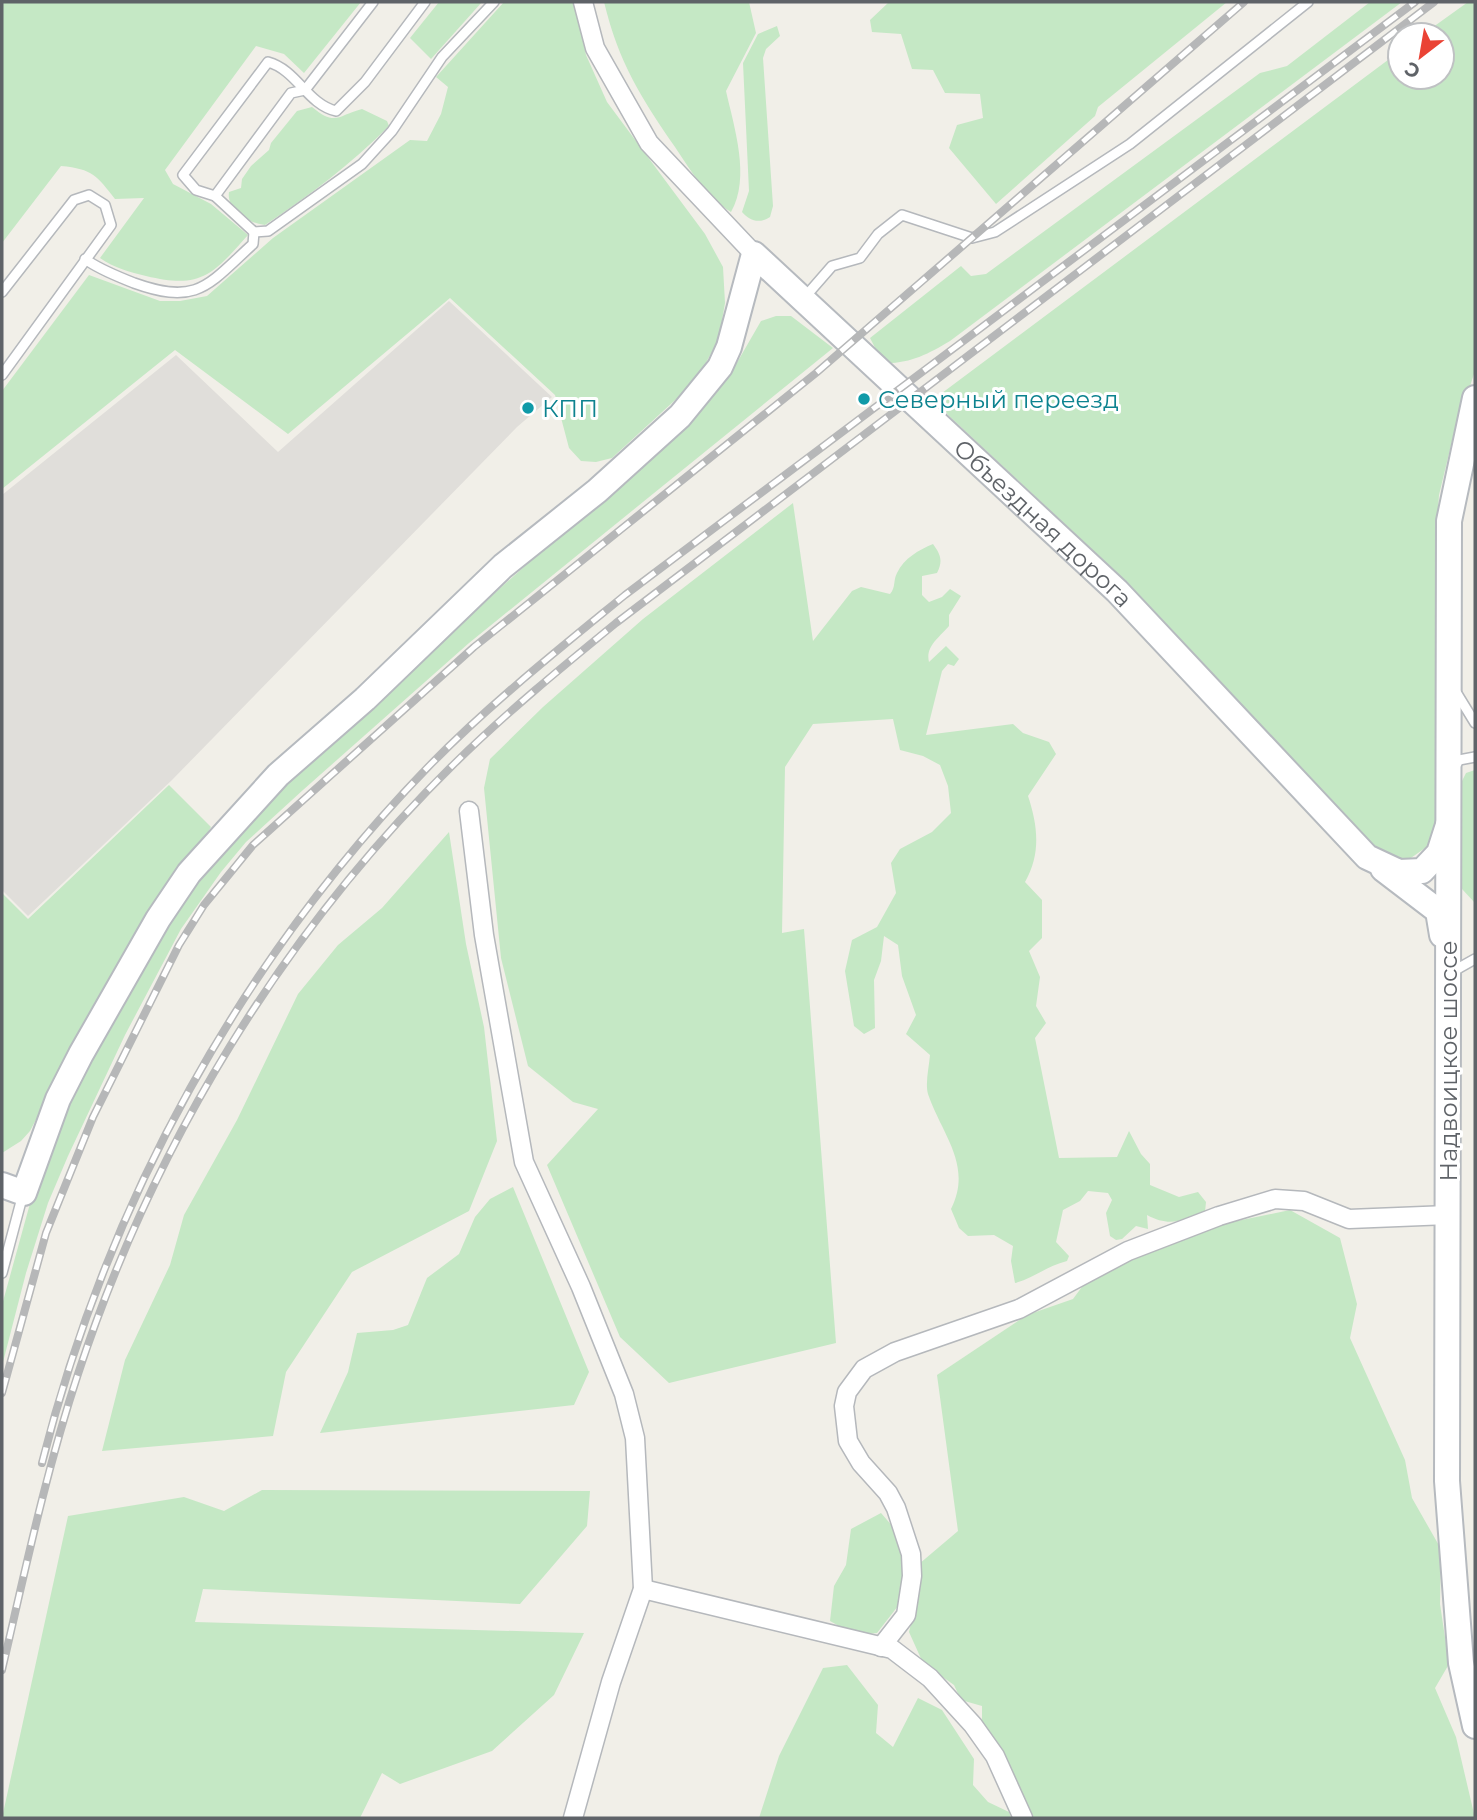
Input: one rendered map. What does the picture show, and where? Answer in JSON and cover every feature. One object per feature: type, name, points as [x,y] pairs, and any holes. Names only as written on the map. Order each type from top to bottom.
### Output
[{"type":"street","name":"Объездная дорога","points":[[583,2],[595,48],[649,143],[754,254],[1117,591],[1367,857],[1399,872],[1422,871],[1439,853],[1448,825]]},
{"type":"street","points":[[13,1189],[81,1054],[158,919],[189,873],[278,775],[365,699],[503,566],[597,491],[680,416],[720,367],[729,347],[754,254]]},
{"type":"street","name":"Надвоицкое шоссе","points":[[1475,398],[1449,521],[1447,1481],[1461,1663],[1475,1726]]},
{"type":"street","points":[[469,811],[485,935],[524,1162],[582,1287],[631,1418],[642,1529],[643,1589],[611,1682],[573,1818]]},
{"type":"street","points":[[1367,857],[1438,911],[1448,974]]},
{"type":"street","points":[[881,1647],[906,1615],[911,1586],[911,1554],[897,1508],[888,1493],[853,1453],[848,1441],[844,1424],[845,1399],[864,1369],[895,1352],[1019,1308],[1128,1251],[1219,1216],[1275,1199],[1297,1200],[1349,1219],[1448,1214]]},
{"type":"street","points":[[643,1589],[881,1647],[911,1662],[957,1704],[995,1756],[1023,1818]]},
{"type":"lane","points":[[215,196],[290,93],[305,90],[373,2]]},
{"type":"lane","points":[[425,2],[342,108],[330,110],[305,90],[291,73],[268,62],[183,175],[196,190],[215,196],[254,232],[268,232],[362,164],[392,131],[442,57],[494,2]]},
{"type":"lane","points":[[803,299],[832,266],[860,258],[878,234],[902,215],[972,239],[995,232],[1130,144],[1308,2]]},
{"type":"lane","points":[[2,292],[74,200],[89,195],[105,205],[111,225],[2,374]]},
{"type":"lane","points":[[85,259],[122,278],[155,290],[180,294],[201,288],[216,279],[253,244],[254,232]]},
{"type":"lane","points":[[1448,681],[1475,723]]},
{"type":"lane","points":[[1448,775],[1459,760],[1475,757]]},
{"type":"lane","points":[[1448,974],[1475,959]]},
{"type":"lane","points":[[2,1273],[13,1189]]},
{"type":"shaded area","points":[[449,301],[552,397],[517,427],[172,780],[28,916],[2,890],[2,495],[176,355],[278,452]]},
{"type":"green space","points":[[2,2],[361,2],[304,73],[284,54],[256,46],[165,170],[173,184],[211,204],[248,235],[224,261],[204,276],[180,281],[134,273],[100,258],[144,198],[115,199],[93,175],[72,167],[61,166],[2,243]]},
{"type":"green space","points":[[439,2],[482,2],[431,59],[410,38]]},
{"type":"green space","points":[[504,2],[575,2],[586,55],[607,102],[705,234],[723,267],[725,303],[719,338],[697,380],[612,458],[596,462],[581,461],[569,448],[555,395],[450,298],[288,434],[175,350],[2,489],[2,391],[89,275],[160,301],[180,301],[207,296],[273,238],[410,140],[427,141],[441,114],[448,87],[436,77]]},
{"type":"green space","points":[[604,2],[749,2],[756,33],[726,91],[740,168],[737,199],[731,212],[700,182],[641,95],[616,43]]},
{"type":"green space","points":[[889,2],[1227,2],[1098,107],[1095,116],[996,204],[949,148],[957,125],[983,118],[980,94],[945,93],[933,70],[912,69],[901,34],[872,32],[870,20]]},
{"type":"green space","points":[[1370,2],[1402,2],[950,341],[918,357],[902,362],[883,363],[870,338],[961,266],[971,276],[986,274],[1260,73],[1287,66]]},
{"type":"green space","points":[[1468,2],[1475,2],[1475,371],[1453,437],[1439,495],[1435,553],[1436,829],[1428,846],[1408,860],[1392,856],[1374,845],[1127,582],[948,415],[938,400],[942,393],[1386,61],[1386,91],[1456,91],[1456,21],[1442,21]]},
{"type":"green space","points":[[777,26],[780,36],[766,49],[763,58],[773,206],[770,217],[755,220],[742,212],[749,191],[743,63],[758,34]]},
{"type":"green space","points":[[312,107],[332,118],[362,109],[387,121],[389,126],[329,179],[265,225],[246,219],[231,204],[229,192],[241,188],[242,179],[251,166],[269,150],[271,143],[297,111]]},
{"type":"green space","points":[[776,316],[791,316],[833,348],[469,643],[246,842],[221,872],[181,929],[125,1035],[68,1156],[48,1203],[26,1273],[2,1366],[2,1305],[34,1189],[68,1099],[167,922],[206,866],[294,774],[577,519],[689,424],[731,373],[761,321]]},
{"type":"green space","points":[[793,503],[813,641],[852,591],[861,587],[890,594],[904,563],[933,544],[939,555],[940,565],[937,573],[922,576],[922,595],[929,602],[942,597],[950,589],[961,596],[949,615],[949,626],[931,646],[929,662],[946,646],[959,659],[954,666],[948,664],[942,671],[926,735],[1013,724],[1023,733],[1049,742],[1056,754],[1028,796],[1036,829],[1036,850],[1025,882],[1042,900],[1042,938],[1029,951],[1040,977],[1036,1006],[1046,1023],[1035,1038],[1059,1158],[1117,1157],[1129,1131],[1141,1154],[1150,1164],[1150,1185],[1179,1197],[1198,1192],[1206,1202],[1205,1212],[1169,1222],[1147,1215],[1148,1229],[1136,1226],[1122,1239],[1116,1240],[1110,1236],[1106,1213],[1112,1200],[1108,1193],[1088,1191],[1080,1201],[1063,1210],[1056,1242],[1069,1256],[1067,1261],[1015,1283],[1011,1261],[1013,1246],[994,1235],[968,1236],[959,1228],[951,1209],[959,1178],[957,1164],[928,1094],[930,1055],[906,1034],[916,1015],[902,976],[898,945],[884,936],[881,961],[874,980],[875,1028],[864,1034],[854,1026],[845,971],[852,940],[877,927],[896,893],[891,863],[900,849],[932,832],[951,813],[948,786],[940,765],[923,756],[900,750],[893,719],[813,724],[785,767],[782,933],[804,929],[836,1343],[669,1383],[620,1337],[547,1165],[598,1109],[573,1102],[528,1066],[501,958],[484,788],[490,759],[543,707],[643,619]]},
{"type":"green space","points":[[1475,770],[1475,903],[1462,889],[1461,783],[1466,773]]},
{"type":"green space","points":[[169,785],[211,827],[65,1064],[30,1131],[21,1141],[2,1153],[2,893],[28,919]]},
{"type":"green space","points":[[449,832],[466,944],[484,1027],[497,1141],[469,1211],[352,1272],[286,1372],[273,1436],[102,1451],[125,1360],[170,1265],[184,1215],[237,1120],[298,994],[338,945],[382,908]]},
{"type":"green space","points":[[513,1187],[589,1372],[574,1405],[320,1433],[348,1372],[357,1333],[393,1330],[408,1325],[427,1278],[459,1254],[475,1217],[490,1199]]},
{"type":"green space","points":[[1290,1210],[1340,1238],[1357,1304],[1350,1338],[1405,1460],[1412,1498],[1441,1549],[1440,1604],[1449,1664],[1435,1688],[1456,1737],[1475,1818],[1034,1818],[982,1729],[982,1706],[961,1700],[954,1685],[923,1663],[909,1632],[916,1602],[919,1564],[958,1531],[937,1375],[1027,1315],[1073,1299],[1090,1276],[1227,1223]]},
{"type":"green space","points":[[262,1490],[590,1491],[587,1526],[520,1604],[203,1589],[195,1622],[584,1633],[554,1695],[492,1751],[400,1784],[382,1773],[360,1818],[2,1818],[68,1516],[184,1497],[224,1511]]},
{"type":"green space","points":[[881,1513],[900,1535],[905,1597],[877,1633],[855,1635],[830,1621],[834,1586],[846,1565],[851,1529]]},
{"type":"green space","points":[[847,1665],[878,1705],[876,1733],[893,1747],[918,1698],[942,1710],[974,1759],[973,1785],[988,1802],[1009,1812],[1011,1818],[759,1818],[779,1756],[823,1668]]},
{"type":"railway","points":[[2,1393],[46,1233],[93,1117],[179,945],[204,905],[253,845],[474,647],[816,373],[1244,2]]},
{"type":"railway","points":[[42,1463],[70,1366],[104,1271],[144,1178],[190,1088],[242,1001],[300,918],[363,839],[431,764],[501,698],[625,595],[1415,2]]},
{"type":"railway","points":[[2,1670],[66,1411],[109,1289],[144,1206],[185,1125],[230,1046],[280,970],[334,898],[392,828],[494,726],[616,623],[1434,2]]},
{"type":"place","name":"Северный переезд","points":[[864,399]]},
{"type":"place","name":"КПП","points":[[528,408]]}]
